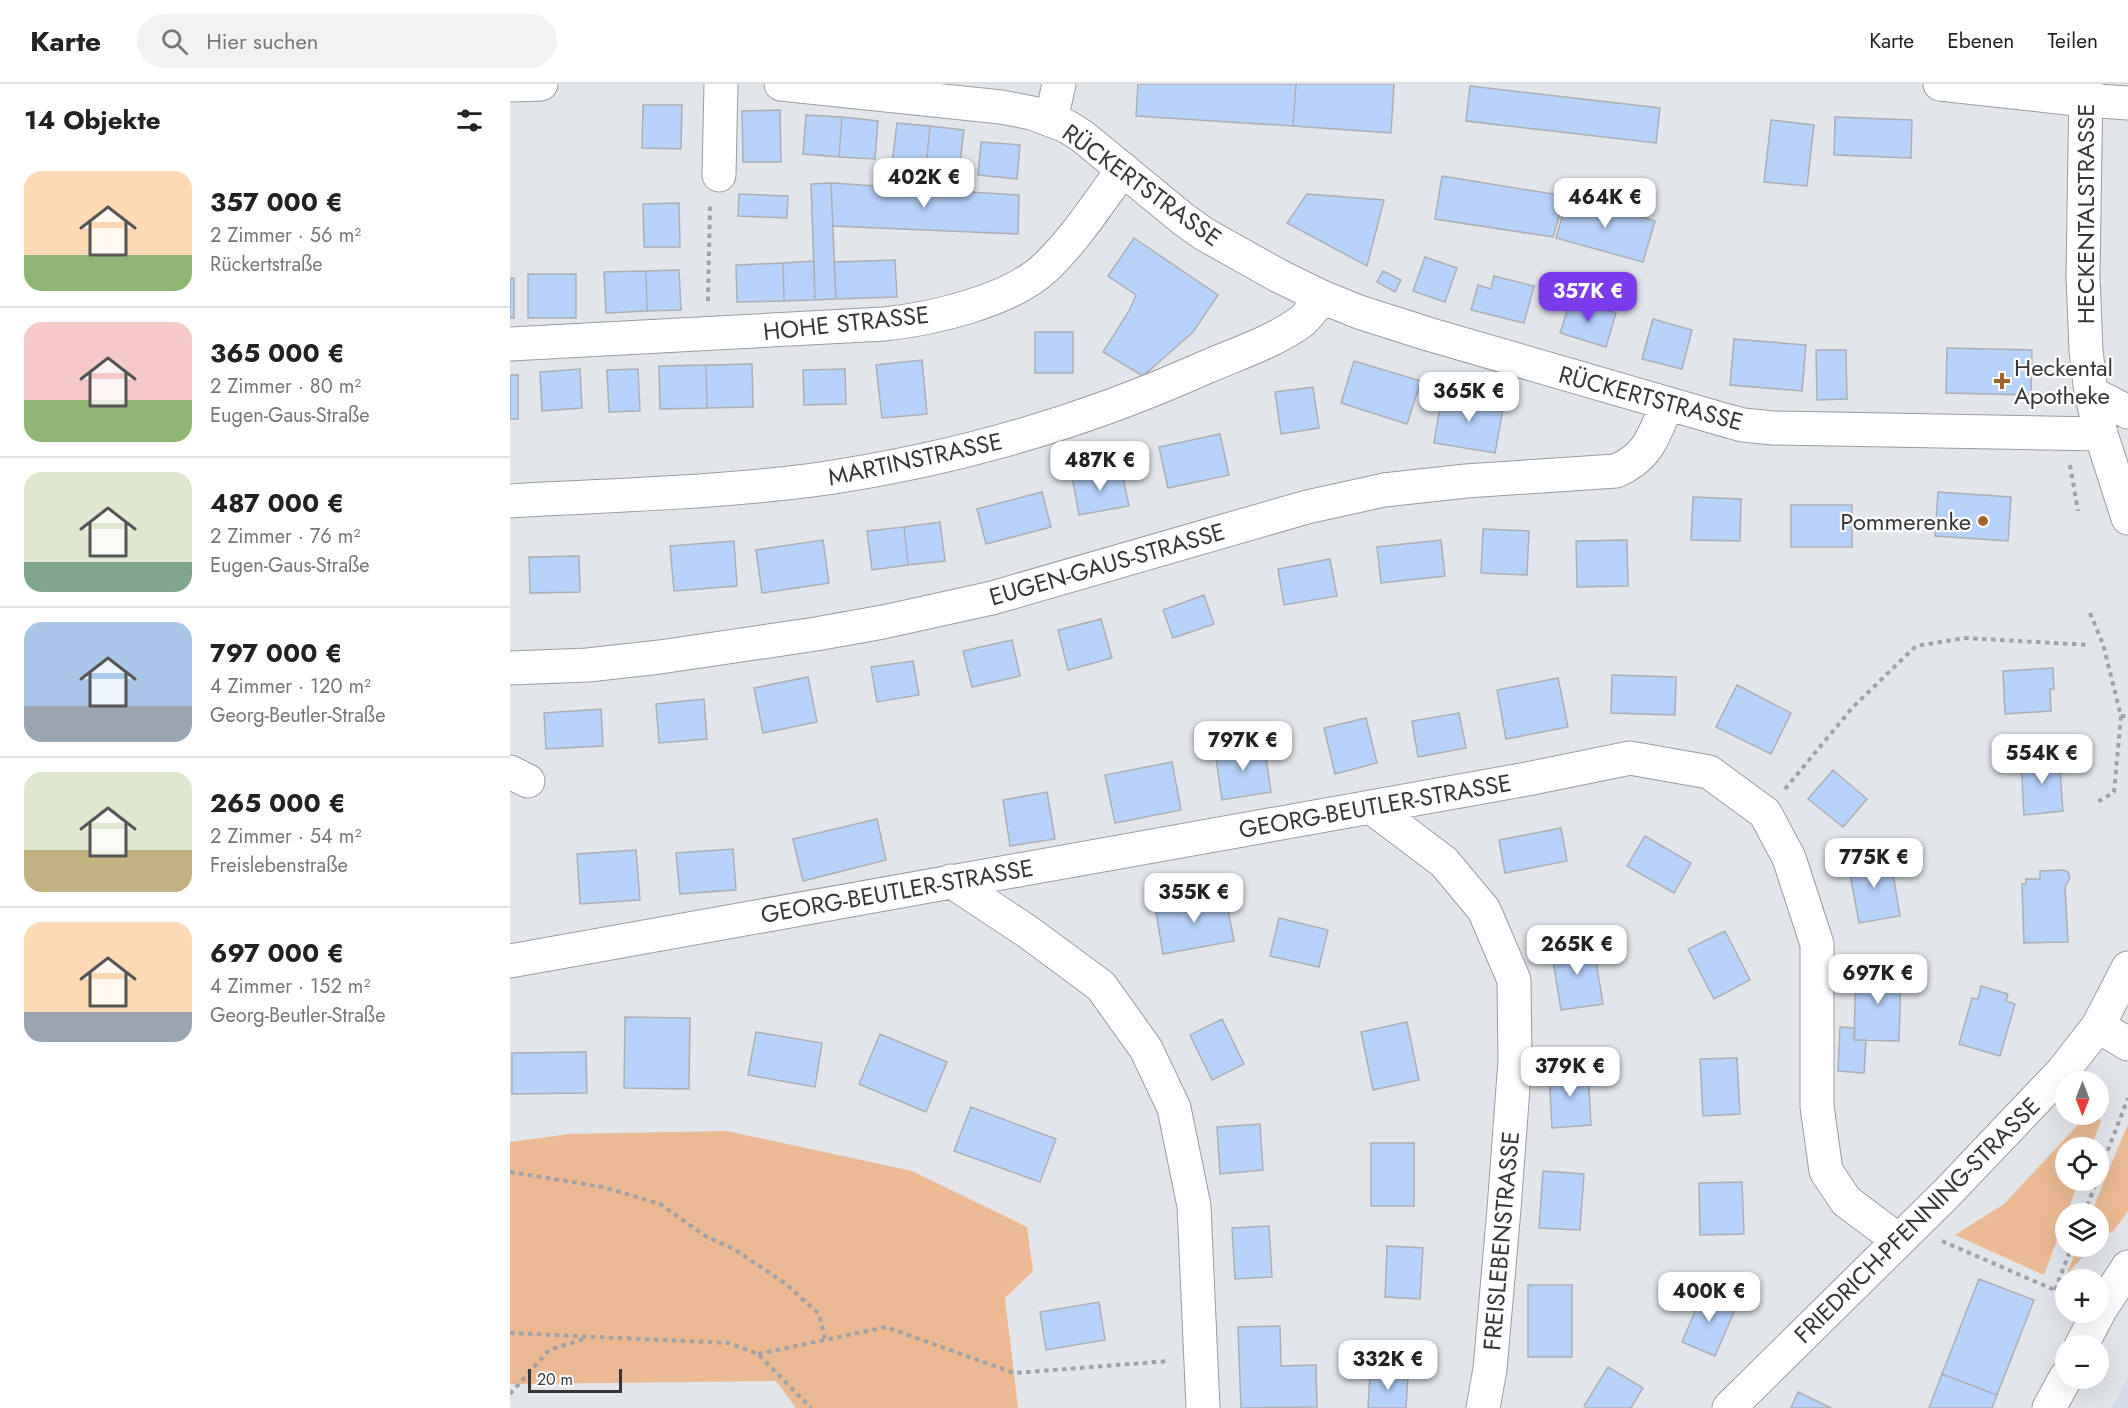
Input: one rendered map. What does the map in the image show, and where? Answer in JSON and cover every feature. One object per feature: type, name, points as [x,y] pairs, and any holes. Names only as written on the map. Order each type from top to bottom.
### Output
[{"type":"street","points":[[510,86],[541,84]]},
{"type":"street","points":[[720,175],[721,84]]},
{"type":"street","name":"RÜCKERTSTRASSE","points":[[781,84],[1001,107],[1032,113],[1082,136],[1204,234],[1322,297],[1359,312],[1428,334],[1732,422],[1765,427],[2101,434]]},
{"type":"street","points":[[1051,120],[1059,84]]},
{"type":"street","points":[[1940,84],[2086,92],[2128,102]]},
{"type":"street","name":"HECKENTALSTRASSE","points":[[2086,92],[2083,276],[2086,351],[2091,393],[2101,434],[2127,508]]},
{"type":"street","name":"HOHE STRASSE","points":[[510,344],[707,335],[910,321],[985,301],[1022,284],[1045,268],[1123,169]]},
{"type":"street","name":"MARTINSTRASSE","points":[[510,501],[770,485],[855,474],[960,453],[1079,418],[1176,381],[1291,328],[1311,312],[1322,297]]},
{"type":"street","points":[[2091,393],[2128,412]]},
{"type":"street","name":"EUGEN-GAUS-STRASSE","points":[[510,668],[588,665],[660,657],[883,622],[992,597],[1307,507],[1376,491],[1466,481],[1616,471],[1632,463],[1645,452],[1667,404]]},
{"type":"street","name":"GEORG-BEUTLER-STRASSE","points":[[510,961],[1527,779],[1630,758],[1709,772],[1765,813],[1789,858],[1817,944],[1817,1107],[1826,1171],[1846,1201],[1905,1234]]},
{"type":"street","name":"FREISLEBENSTRASSE","points":[[1371,807],[1444,862],[1484,910],[1514,980],[1515,1061],[1490,1369],[1483,1408]]},
{"type":"street","points":[[951,881],[1028,932],[1101,986],[1146,1049],[1174,1108],[1194,1206],[1203,1408]]},
{"type":"street","points":[[2128,968],[2098,1026],[2128,1044]]},
{"type":"street","name":"FRIEDRICH-PFENNING-STRASSE","points":[[1729,1408],[1905,1234],[2049,1086],[2098,1026]]},
{"type":"street","points":[[2087,1335],[2128,1267]]},
{"type":"street","points":[[2049,1408],[2059,1389]]},
{"type":"path","points":[[707,335],[710,186],[720,175]]},
{"type":"path","points":[[2090,613],[2103,644],[2121,716],[2114,792],[2096,803]]},
{"type":"path","points":[[1765,813],[1853,707],[1916,646],[1964,639],[2090,645]]},
{"type":"path","points":[[2121,716],[2128,716]]},
{"type":"path","points":[[2109,1147],[2128,1098]]},
{"type":"path","points":[[510,1172],[603,1187],[660,1204],[707,1237],[734,1249],[786,1284],[819,1314],[825,1340]]},
{"type":"path","points":[[1905,1234],[2055,1290]]},
{"type":"path","points":[[758,1354],[886,1327],[1014,1373],[1202,1359]]},
{"type":"path","points":[[510,1333],[729,1343],[758,1354],[810,1408]]},
{"type":"path","points":[[510,1394],[549,1350],[591,1337]]},
{"type":"shaded area","points":[[2128,1124],[2128,1211],[2109,1233],[2109,1203],[2095,1203],[2100,1191],[2109,1191],[2109,1170]]},
{"type":"shaded area","points":[[2078,1125],[2099,1125],[2095,1137],[2066,1137]]},
{"type":"shaded area","points":[[727,1131],[912,1171],[1027,1227],[1033,1271],[1005,1298],[1018,1408],[796,1408],[776,1381],[510,1384],[510,1142],[569,1134]]},
{"type":"shaded area","points":[[2055,1149],[2055,1191],[2075,1191],[2071,1203],[2055,1203],[2055,1245],[2044,1275],[1955,1235],[2004,1204]]},
{"type":"shaded area","points":[[2074,1257],[2083,1257],[2072,1269],[2069,1269]]},
{"type":"shaded area","points":[[2128,1378],[2128,1408],[2111,1408]]},
{"type":"building","points":[[1138,84],[1296,84],[1293,126],[1136,116]]},
{"type":"building","points":[[1296,84],[1394,84],[1391,133],[1293,126]]},
{"type":"building","points":[[1470,86],[1660,108],[1656,143],[1466,121]]},
{"type":"building","points":[[643,105],[682,105],[681,149],[642,148]]},
{"type":"building","points":[[780,110],[781,162],[743,162],[742,111]]},
{"type":"building","points":[[806,115],[842,117],[839,157],[803,154]]},
{"type":"building","points":[[842,117],[878,121],[875,159],[839,157]]},
{"type":"building","points":[[1835,117],[1912,120],[1911,158],[1834,155]]},
{"type":"building","points":[[1771,120],[1814,125],[1807,186],[1764,182]]},
{"type":"building","points":[[897,123],[930,126],[926,167],[892,163]]},
{"type":"building","points":[[930,126],[964,130],[959,170],[926,167]]},
{"type":"building","points":[[981,142],[1020,145],[1017,179],[978,175]]},
{"type":"building","points":[[1442,176],[1565,196],[1553,237],[1435,219]]},
{"type":"building","points":[[831,183],[1019,195],[1018,234],[833,226]]},
{"type":"building","points":[[831,183],[836,299],[815,300],[811,184]]},
{"type":"building","points":[[739,194],[788,196],[787,218],[738,216]]},
{"type":"building","points":[[1307,194],[1384,200],[1367,266],[1287,223]]},
{"type":"building","points":[[1568,196],[1655,221],[1643,262],[1556,238]]},
{"type":"building","points":[[679,203],[680,247],[644,247],[643,204]]},
{"type":"building","points":[[1134,238],[1218,295],[1193,332],[1143,376],[1103,352],[1129,311],[1136,295],[1108,276]]},
{"type":"building","points":[[1425,257],[1457,268],[1445,302],[1413,291]]},
{"type":"building","points":[[895,260],[897,297],[836,299],[834,262]]},
{"type":"building","points":[[814,261],[815,300],[784,301],[783,263]]},
{"type":"building","points":[[783,263],[784,301],[737,302],[736,265]]},
{"type":"building","points":[[679,270],[681,310],[647,311],[646,271]]},
{"type":"building","points":[[646,271],[647,311],[606,313],[604,272]]},
{"type":"building","points":[[1383,271],[1401,280],[1395,292],[1377,282]]},
{"type":"building","points":[[528,274],[576,274],[576,318],[528,318]]},
{"type":"building","points":[[1494,276],[1534,286],[1524,323],[1471,310],[1478,285],[1491,289]]},
{"type":"building","points":[[510,278],[514,278],[514,318],[510,318]]},
{"type":"building","points":[[1571,299],[1616,313],[1606,347],[1560,333]]},
{"type":"building","points":[[1653,319],[1692,330],[1682,369],[1642,359]]},
{"type":"building","points":[[1035,332],[1073,332],[1073,373],[1035,373]]},
{"type":"building","points":[[1734,339],[1806,345],[1802,391],[1730,385]]},
{"type":"building","points":[[1947,348],[2032,350],[2031,395],[1946,393]]},
{"type":"building","points":[[1816,350],[1846,350],[1847,399],[1817,400]]},
{"type":"building","points":[[922,360],[927,414],[882,418],[876,365]]},
{"type":"building","points":[[1354,361],[1421,381],[1407,424],[1341,403]]},
{"type":"building","points":[[752,364],[753,407],[707,408],[706,365]]},
{"type":"building","points":[[706,365],[707,408],[660,409],[659,366]]},
{"type":"building","points":[[580,369],[582,408],[542,411],[540,372]]},
{"type":"building","points":[[638,369],[640,411],[609,412],[607,370]]},
{"type":"building","points":[[845,369],[846,404],[804,405],[803,370]]},
{"type":"building","points":[[510,375],[518,375],[518,419],[510,419]]},
{"type":"building","points":[[1313,387],[1319,428],[1281,434],[1275,392]]},
{"type":"building","points":[[1442,394],[1504,404],[1495,453],[1434,443]]},
{"type":"building","points":[[1220,434],[1229,475],[1168,488],[1159,447]]},
{"type":"building","points":[[1121,468],[1129,506],[1079,515],[1072,477]]},
{"type":"building","points":[[1042,492],[1051,527],[986,544],[977,509]]},
{"type":"building","points":[[1938,492],[2011,497],[2008,541],[1935,536]]},
{"type":"building","points":[[1693,497],[1741,499],[1740,541],[1691,540]]},
{"type":"building","points":[[1791,505],[1852,505],[1852,547],[1791,547]]},
{"type":"building","points":[[940,522],[945,561],[908,565],[904,527]]},
{"type":"building","points":[[904,527],[908,565],[872,570],[867,531]]},
{"type":"building","points":[[1483,529],[1529,531],[1527,575],[1481,573]]},
{"type":"building","points":[[823,540],[829,583],[762,593],[756,550]]},
{"type":"building","points":[[1441,540],[1445,576],[1381,583],[1377,547]]},
{"type":"building","points":[[1627,540],[1628,586],[1577,587],[1576,541]]},
{"type":"building","points":[[734,541],[737,586],[674,591],[670,546]]},
{"type":"building","points":[[579,556],[580,592],[530,593],[529,557]]},
{"type":"building","points":[[1330,559],[1337,596],[1284,605],[1278,569]]},
{"type":"building","points":[[1204,595],[1214,624],[1173,638],[1163,610]]},
{"type":"building","points":[[1101,619],[1112,658],[1068,670],[1058,630]]},
{"type":"building","points":[[1012,640],[1020,676],[972,687],[963,651]]},
{"type":"building","points":[[913,661],[919,695],[877,702],[871,667]]},
{"type":"building","points":[[2053,668],[2054,689],[2050,689],[2051,711],[2005,714],[2003,671]]},
{"type":"building","points":[[1612,675],[1676,677],[1675,715],[1611,713]]},
{"type":"building","points":[[808,677],[817,722],[763,733],[754,688]]},
{"type":"building","points":[[1558,678],[1568,727],[1506,739],[1497,690]]},
{"type":"building","points":[[1737,685],[1791,713],[1771,754],[1716,727]]},
{"type":"building","points":[[704,699],[707,739],[659,743],[656,704]]},
{"type":"building","points":[[601,709],[603,746],[546,749],[544,713]]},
{"type":"building","points":[[1459,713],[1466,748],[1418,757],[1412,721]]},
{"type":"building","points":[[1366,718],[1377,763],[1335,774],[1324,728]]},
{"type":"building","points":[[1264,745],[1271,792],[1222,800],[1215,752]]},
{"type":"building","points":[[2059,756],[2063,811],[2024,815],[2021,758]]},
{"type":"building","points":[[1172,762],[1181,810],[1115,823],[1105,775]]},
{"type":"building","points":[[1833,770],[1867,799],[1843,827],[1808,799]]},
{"type":"building","points":[[1047,792],[1055,839],[1010,846],[1003,800]]},
{"type":"building","points":[[877,819],[886,860],[803,881],[793,839]]},
{"type":"building","points":[[1561,828],[1567,861],[1505,873],[1499,840]]},
{"type":"building","points":[[1645,836],[1691,863],[1674,893],[1627,866]]},
{"type":"building","points":[[733,849],[736,890],[680,894],[676,853]]},
{"type":"building","points":[[636,850],[640,900],[580,904],[577,854]]},
{"type":"building","points":[[1890,856],[1900,916],[1859,923],[1848,863]]},
{"type":"building","points":[[2064,870],[2068,872],[2070,878],[2065,887],[2068,942],[2024,943],[2022,884],[2026,884],[2026,879],[2040,879],[2040,871]]},
{"type":"building","points":[[1225,894],[1234,941],[1163,954],[1155,906]]},
{"type":"building","points":[[1279,918],[1328,930],[1319,967],[1270,956]]},
{"type":"building","points":[[1725,931],[1750,980],[1714,999],[1688,949]]},
{"type":"building","points":[[1593,943],[1603,1004],[1561,1010],[1551,949]]},
{"type":"building","points":[[1856,969],[1901,970],[1899,1041],[1854,1040]]},
{"type":"building","points":[[1981,986],[2008,994],[2006,1001],[2015,1004],[2000,1056],[1959,1044],[1972,998],[1978,999]]},
{"type":"building","points":[[625,1017],[690,1018],[689,1089],[624,1088]]},
{"type":"building","points":[[1222,1019],[1244,1064],[1212,1080],[1190,1035]]},
{"type":"building","points":[[1407,1022],[1419,1080],[1373,1090],[1361,1032]]},
{"type":"building","points":[[1840,1027],[1855,1028],[1854,1040],[1866,1040],[1864,1073],[1838,1071]]},
{"type":"building","points":[[756,1032],[822,1043],[815,1087],[748,1075]]},
{"type":"building","points":[[880,1034],[947,1062],[926,1112],[859,1084]]},
{"type":"building","points":[[586,1052],[587,1093],[512,1094],[512,1053]]},
{"type":"building","points":[[1737,1058],[1740,1114],[1703,1116],[1700,1059]]},
{"type":"building","points":[[1588,1069],[1591,1125],[1552,1128],[1549,1071]]},
{"type":"building","points":[[971,1107],[1056,1139],[1040,1182],[954,1151]]},
{"type":"building","points":[[1260,1124],[1263,1170],[1220,1174],[1217,1127]]},
{"type":"building","points":[[1371,1143],[1414,1143],[1414,1206],[1371,1206]]},
{"type":"building","points":[[1543,1171],[1584,1174],[1580,1230],[1539,1228]]},
{"type":"building","points":[[1742,1182],[1744,1234],[1700,1235],[1699,1183]]},
{"type":"building","points":[[1269,1226],[1272,1277],[1235,1279],[1232,1228]]},
{"type":"building","points":[[1387,1246],[1423,1248],[1420,1299],[1385,1297]]},
{"type":"building","points":[[1979,1279],[2034,1300],[1997,1395],[1942,1374]]},
{"type":"building","points":[[1528,1285],[1572,1285],[1572,1357],[1528,1357]]},
{"type":"building","points":[[1704,1290],[1737,1305],[1715,1356],[1682,1342]]},
{"type":"building","points":[[1099,1302],[1105,1340],[1046,1350],[1040,1312]]},
{"type":"building","points":[[1280,1326],[1281,1366],[1316,1365],[1317,1407],[1241,1408],[1238,1327]]},
{"type":"building","points":[[1608,1367],[1643,1388],[1631,1408],[1587,1408],[1584,1406]]},
{"type":"building","points":[[1370,1373],[1408,1376],[1406,1408],[1368,1408]]},
{"type":"building","points":[[1942,1374],[1997,1395],[1992,1408],[1929,1408]]},
{"type":"building","points":[[1798,1392],[1831,1408],[1791,1408]]},
{"type":"place","name":"Heckental Apotheke","points":[[2002,381]]},
{"type":"place","name":"Pommerenke","points":[[1983,521]]}]
